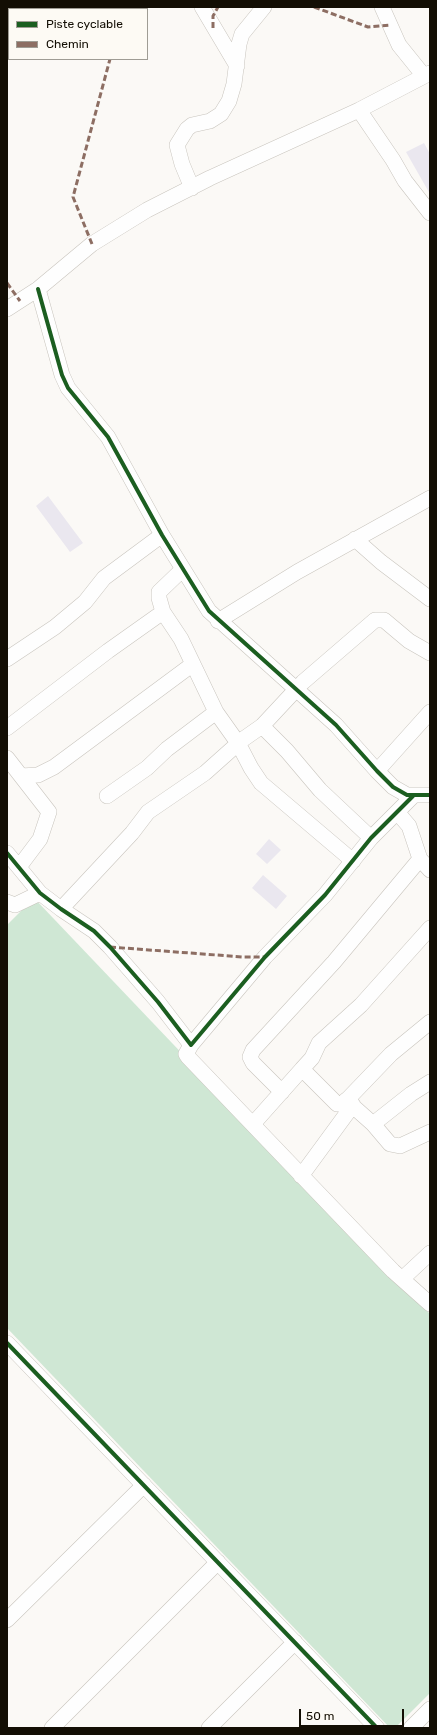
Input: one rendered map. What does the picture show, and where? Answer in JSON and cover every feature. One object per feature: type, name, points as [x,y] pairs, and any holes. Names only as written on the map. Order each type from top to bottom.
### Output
[{"type":"street","points":[[202,7],[237,66]]},
{"type":"street","points":[[192,188],[182,164],[177,144],[187,129],[192,125],[210,120],[220,114],[229,101],[242,34],[264,7]]},
{"type":"street","points":[[7,309],[38,288],[92,244],[147,210],[359,110],[427,74],[399,45],[382,7]]},
{"type":"street","points":[[359,110],[393,160],[405,181],[430,213]]},
{"type":"street","points":[[38,288],[62,374],[68,388],[108,437],[162,535],[206,606],[218,621],[259,654],[336,725],[377,771],[400,792],[413,796],[430,795]]},
{"type":"street","points":[[218,621],[297,572],[430,498]]},
{"type":"street","points":[[7,659],[55,627],[85,602],[104,578],[162,535]]},
{"type":"street","points":[[356,539],[386,566],[430,599]]},
{"type":"street","points":[[183,569],[159,592],[163,612],[181,639],[216,712],[238,743],[261,783],[353,861]]},
{"type":"street","points":[[7,728],[108,651],[163,612]]},
{"type":"street","points":[[61,909],[132,833],[148,812],[205,773],[238,743],[262,726],[296,689],[375,620],[384,620],[409,641],[430,653]]},
{"type":"street","points":[[21,776],[38,775],[54,767],[193,664]]},
{"type":"street","points":[[107,796],[149,766],[167,749],[216,712]]},
{"type":"street","points":[[377,771],[430,712]]},
{"type":"street","points":[[262,726],[287,751],[320,790],[371,838]]},
{"type":"street","points":[[7,758],[48,812],[40,839],[19,867]]},
{"type":"street","points":[[413,796],[371,838],[317,904],[265,957],[191,1045],[186,1054],[300,1176],[402,1279],[430,1304]]},
{"type":"street","points":[[282,1092],[253,1063],[250,1057],[253,1050],[425,864],[413,833],[397,812]]},
{"type":"street","points":[[7,853],[40,893],[94,931],[110,947],[158,1002],[191,1045]]},
{"type":"street","points":[[7,902],[15,905],[40,893]]},
{"type":"street","points":[[253,1124],[312,1058],[319,1043],[361,1005],[430,928]]},
{"type":"street","points":[[300,1176],[350,1103],[391,1054],[430,1022]]},
{"type":"street","points":[[302,1069],[337,1104],[341,1105],[350,1103]]},
{"type":"street","points":[[374,1124],[411,1094],[430,1082]]},
{"type":"street","points":[[350,1103],[374,1124],[388,1142],[396,1146],[404,1145],[430,1132]]},
{"type":"street","points":[[402,1279],[430,1253]]},
{"type":"street","points":[[7,1343],[295,1642],[371,1726]]},
{"type":"street","points":[[7,1620],[144,1485]]},
{"type":"street","points":[[52,1728],[218,1562]]},
{"type":"street","points":[[208,1728],[295,1642]]},
{"type":"street","points":[[411,1728],[430,1709]]},
{"type":"green space","points":[[34,898],[430,1314],[430,1693],[395,1728],[390,1728],[7,1328],[7,925]]},
{"type":"building","points":[[424,143],[430,154],[430,194],[406,152]]},
{"type":"building","points":[[48,496],[83,543],[70,552],[36,506]]},
{"type":"building","points":[[269,839],[281,850],[267,864],[256,854]]},
{"type":"building","points":[[263,875],[287,896],[276,909],[252,888]]},
{"type":"marked path","points":[[213,28],[213,16],[218,7]]},
{"type":"marked path","points":[[314,7],[368,27],[390,25]]},
{"type":"marked path","points":[[92,244],[73,197],[110,60]]},
{"type":"marked path","points":[[7,283],[20,301]]},
{"type":"marked path","points":[[110,947],[243,957],[265,957]]},
{"type":"cycle path","points":[[38,289],[62,375],[68,388],[108,437],[162,535],[209,611],[336,725],[393,787],[407,795],[430,795]]},
{"type":"cycle path","points":[[7,853],[40,893],[94,931],[110,947],[158,1002],[191,1045],[265,957],[325,895],[371,838],[413,796]]},
{"type":"cycle path","points":[[7,1343],[377,1728]]}]
